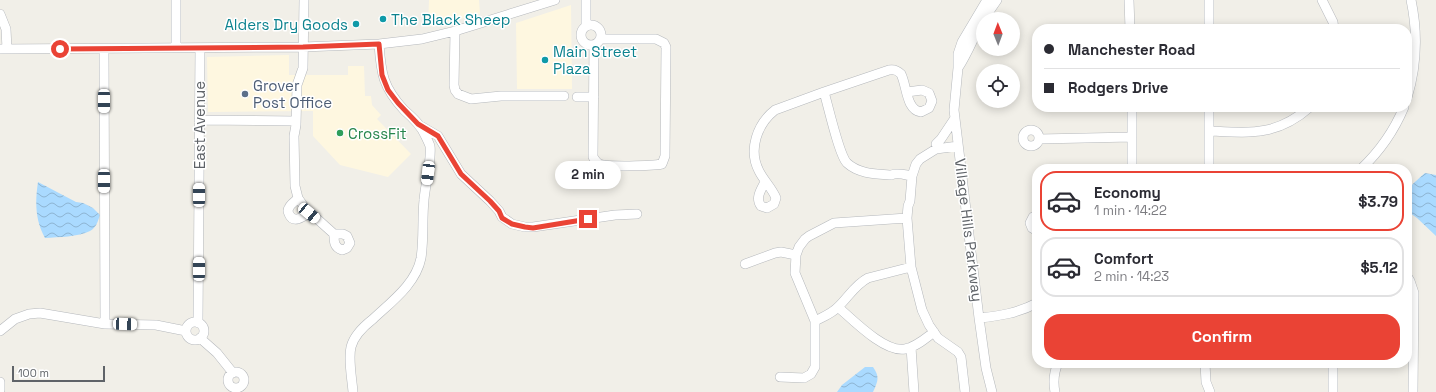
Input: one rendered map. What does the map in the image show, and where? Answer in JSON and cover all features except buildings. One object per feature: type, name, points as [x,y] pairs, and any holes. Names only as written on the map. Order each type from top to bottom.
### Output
[{"type":"street","points":[[176,0],[176,48]]},
{"type":"street","points":[[304,0],[302,68],[296,86],[296,120],[294,136],[295,186],[298,198],[309,213],[334,234]]},
{"type":"street","points":[[0,14],[6,29],[3,49],[303,47],[379,44],[422,39],[455,31],[555,0]]},
{"type":"street","points":[[586,0],[586,26],[581,34],[582,40],[587,45],[597,42],[656,39],[664,43],[666,46],[665,156],[662,164],[608,165],[599,164],[593,157],[597,42],[602,33],[593,25],[586,26]]},
{"type":"street","name":"Village Hills Parkway","points":[[987,0],[962,42],[958,54],[958,68],[954,99],[979,318],[986,368],[992,392]]},
{"type":"street","name":"Village Hills Parkway","points":[[989,12],[997,0]]},
{"type":"street","points":[[1130,0],[1130,24]]},
{"type":"street","points":[[1209,0],[1209,24]]},
{"type":"street","points":[[1322,0],[1333,24]]},
{"type":"street","points":[[1411,0],[1416,26],[1416,51],[1412,76]]},
{"type":"street","points":[[455,31],[454,84],[455,90],[458,94],[471,99],[501,96],[564,96]]},
{"type":"street","name":"Village Hills Parkway","points":[[958,68],[966,57],[976,33]]},
{"type":"street","points":[[353,392],[350,360],[351,347],[358,332],[401,293],[413,277],[420,259],[424,200],[430,147],[418,124],[388,90],[382,75],[379,44]]},
{"type":"street","name":"East Avenue","points":[[200,48],[198,323],[203,328],[203,334],[200,338]]},
{"type":"street","points":[[104,49],[105,324]]},
{"type":"street","points":[[765,182],[758,170],[755,155],[755,142],[760,126],[775,110],[889,70],[898,71],[901,74],[907,92]]},
{"type":"street","points":[[824,92],[841,152],[847,163],[861,171],[891,175],[894,177],[910,177]]},
{"type":"street","points":[[577,97],[594,97]]},
{"type":"street","points":[[1132,112],[1132,164]]},
{"type":"street","points":[[1209,112],[1209,164]]},
{"type":"street","points":[[1210,132],[1254,132],[1270,130],[1292,120],[1303,112]]},
{"type":"street","points":[[1367,164],[1387,139],[1399,120],[1402,112]]},
{"type":"street","points":[[936,144],[941,140],[955,118]]},
{"type":"street","points":[[199,120],[296,120]]},
{"type":"street","points":[[418,124],[438,136],[461,174],[490,201],[499,211],[502,218],[512,224],[533,228],[615,215],[637,214]]},
{"type":"street","points":[[1039,139],[1132,137]]},
{"type":"street","points":[[958,144],[936,144],[929,146],[912,161],[908,218],[911,267],[922,310],[929,325],[938,338],[958,352],[961,357],[965,392]]},
{"type":"street","points":[[910,177],[916,164],[927,154],[936,149],[958,144]]},
{"type":"street","points":[[298,198],[289,207],[288,211],[290,217],[293,219],[299,219],[309,213]]},
{"type":"street","points":[[780,378],[804,378],[814,371],[816,359],[815,321],[795,273],[796,255],[799,248],[809,236],[834,223],[908,218]]},
{"type":"street","points":[[745,264],[780,252],[796,255]]},
{"type":"street","points":[[815,321],[838,307],[862,281],[868,278],[911,267]]},
{"type":"street","points":[[1412,286],[1414,293],[1412,392]]},
{"type":"street","points":[[979,318],[1005,316],[1032,306]]},
{"type":"street","points":[[838,307],[870,334],[886,345],[898,349],[911,347],[934,332]]},
{"type":"street","points":[[0,331],[15,319],[29,314],[40,313],[105,324],[156,325],[186,331]]},
{"type":"street","points":[[198,323],[195,322],[189,324],[186,331],[189,338],[195,340],[200,338],[217,353],[233,373]]},
{"type":"street","points":[[911,347],[914,392]]},
{"type":"street","points":[[1056,368],[1054,381],[1056,392]]},
{"type":"street","points":[[1205,368],[1206,382],[1210,392]]},
{"type":"street","points":[[1333,368],[1333,392]]},
{"type":"street","points":[[0,382],[0,390]]},
{"type":"shaded area","points":[[429,0],[479,0],[480,14],[428,27]]},
{"type":"shaded area","points":[[571,5],[572,89],[517,89],[516,23]]},
{"type":"shaded area","points":[[289,55],[289,75],[348,75],[348,66],[364,66],[365,96],[371,96],[372,105],[381,115],[377,119],[411,154],[388,177],[340,165],[313,136],[313,111],[208,112],[207,57]]},
{"type":"water","points":[[1425,173],[1436,175],[1436,236],[1412,214],[1412,185]]},
{"type":"water","points":[[38,182],[76,202],[83,203],[93,208],[100,215],[94,228],[85,233],[45,238],[39,224],[37,211],[36,197]]},
{"type":"water","points":[[865,367],[873,367],[877,374],[877,382],[873,392],[837,392],[842,385]]},
{"type":"place","name":"The Black Sheep","points":[[383,19]]},
{"type":"place","name":"Alders Dry Goods","points":[[356,24]]},
{"type":"place","name":"Main Street Plaza","points":[[545,60]]},
{"type":"place","name":"Grover Post Office","points":[[245,94]]},
{"type":"place","name":"CrossFit","points":[[340,133]]},
{"type":"route","points":[[60,49],[303,47],[379,44],[382,75],[388,90],[418,124],[438,136],[461,174],[490,201],[499,211],[502,218],[512,224],[533,228],[588,219]]}]
